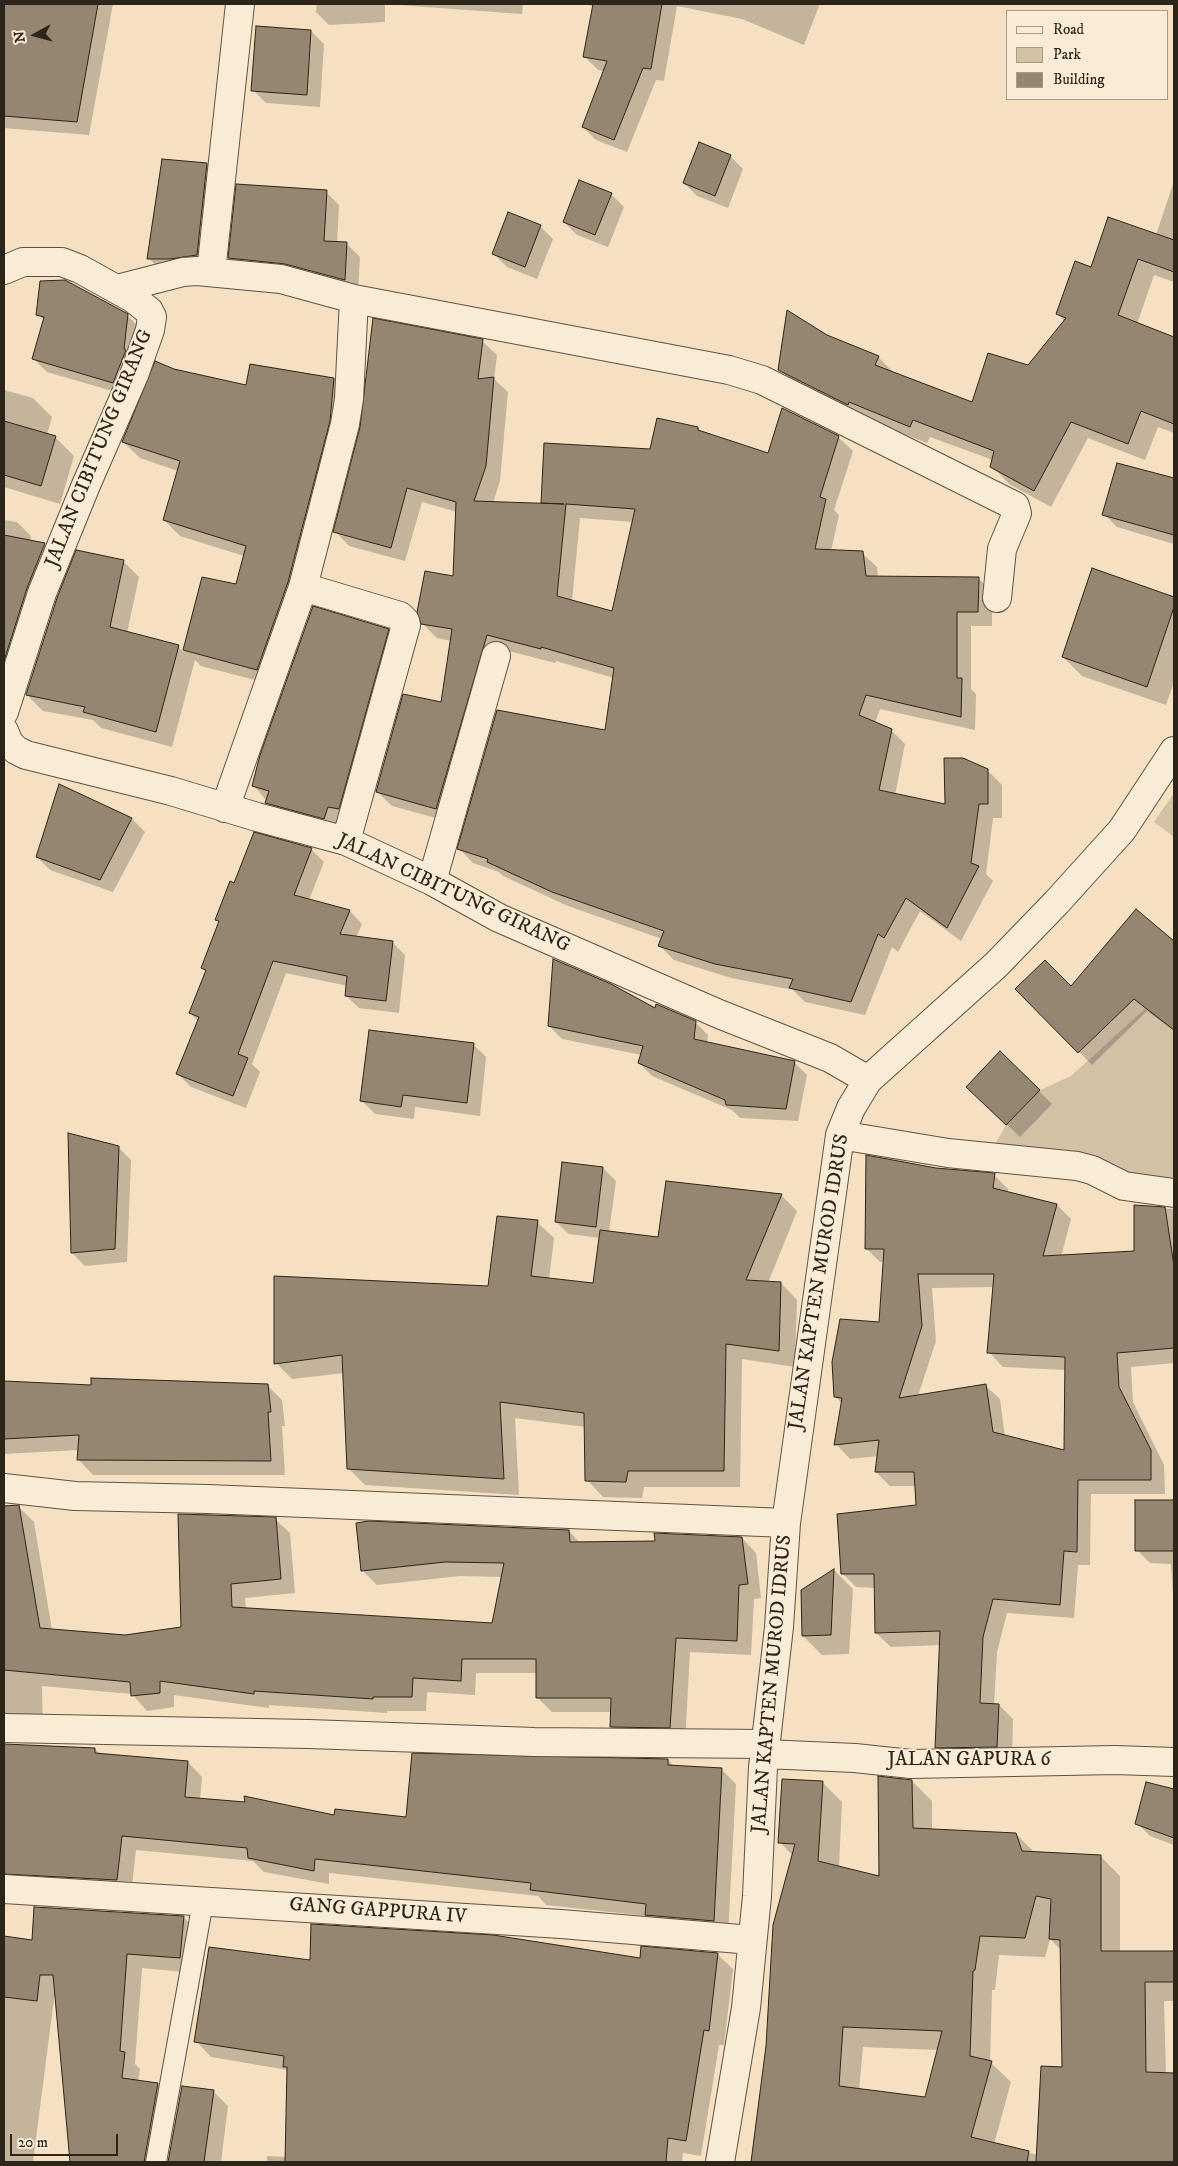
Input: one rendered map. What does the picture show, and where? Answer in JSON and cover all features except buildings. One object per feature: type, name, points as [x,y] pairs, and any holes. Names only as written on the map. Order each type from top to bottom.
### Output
[{"type":"street","points":[[211,272],[240,4]]},
{"type":"street","name":"JALAN CIBITUNG GIRANG","points":[[4,270],[23,262],[62,262],[117,289],[142,304],[151,312],[150,330],[134,375],[42,593],[4,712]]},
{"type":"street","points":[[117,289],[183,272],[211,272],[281,280],[354,298],[729,370],[762,380],[1015,506],[1017,513],[1002,549],[997,598]]},
{"type":"street","points":[[226,808],[303,587],[348,405],[354,298]]},
{"type":"street","points":[[303,587],[400,616],[405,621],[346,841]]},
{"type":"street","points":[[432,881],[496,656]]},
{"type":"street","name":"JALAN CIBITUNG GIRANG","points":[[4,731],[8,742],[16,750],[26,755],[171,792],[346,841],[432,881],[500,918],[719,1014],[830,1058],[868,1080]]},
{"type":"street","name":"JALAN KAPTEN MUROD IDRUS","points":[[720,2162],[746,2008],[757,1896],[765,1749],[779,1626],[786,1523],[840,1135],[850,1108],[868,1080],[996,965],[1056,903],[1122,830],[1174,750]]},
{"type":"street","points":[[840,1135],[948,1153],[1077,1166],[1092,1170],[1124,1186],[1174,1193]]},
{"type":"street","points":[[4,1488],[75,1496],[208,1499],[786,1523]]},
{"type":"street","name":"JALAN GAPURA 6","points":[[4,1728],[765,1749],[911,1764],[1115,1760],[1174,1762]]},
{"type":"street","name":"GANG GAPPURA IV","points":[[4,1889],[561,1924],[752,1940]]},
{"type":"lane","points":[[156,2162],[202,1902]]},
{"type":"green space","points":[[1174,793],[1174,837],[1154,822]]},
{"type":"green space","points":[[1147,1007],[1174,1030],[1174,1184],[1134,1177],[1097,1157],[994,1146],[1006,1125],[1040,1090],[1071,1076]]}]
